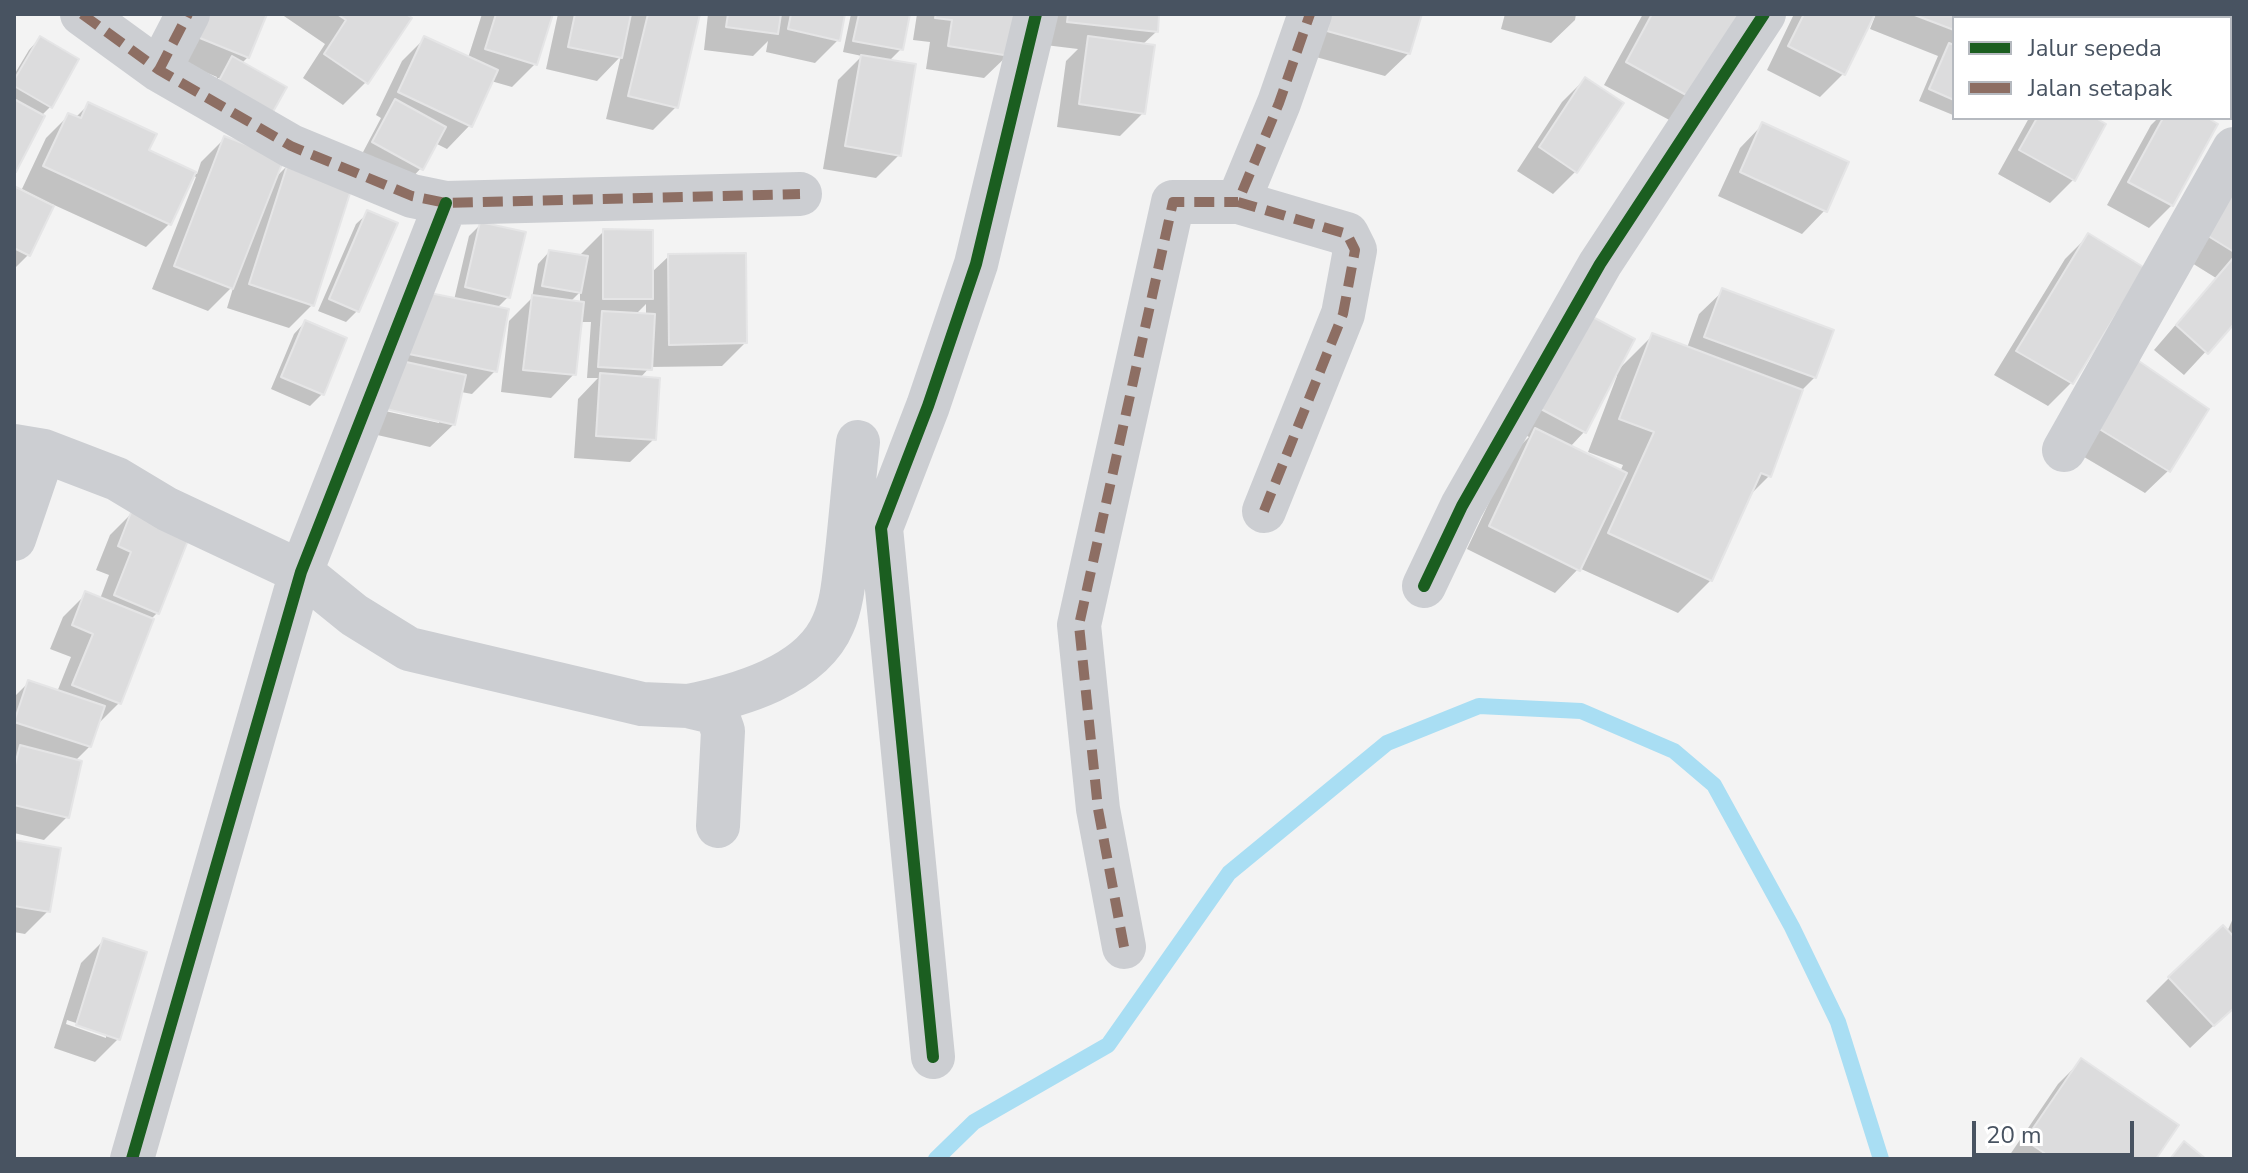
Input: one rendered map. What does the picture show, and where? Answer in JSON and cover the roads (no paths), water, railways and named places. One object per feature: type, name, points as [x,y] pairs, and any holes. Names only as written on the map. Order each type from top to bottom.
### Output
[{"type":"street","points":[[82,14],[159,70],[291,146],[412,196],[446,203],[800,194]]},
{"type":"street","points":[[159,70],[188,14]]},
{"type":"street","points":[[933,1057],[881,528],[928,406],[976,264],[1036,14]]},
{"type":"street","points":[[1238,202],[1279,103],[1310,14]]},
{"type":"street","points":[[1424,586],[1462,506],[1600,264],[1764,14]]},
{"type":"street","points":[[2064,450],[2234,149]]},
{"type":"street","points":[[1124,947],[1098,809],[1079,625],[1173,202],[1238,202],[1347,234],[1355,250],[1343,314],[1264,511]]},
{"type":"street","points":[[132,1159],[301,572],[446,203]]},
{"type":"street","points":[[688,706],[728,698],[763,685],[792,669],[827,635],[843,589],[858,442]]},
{"type":"street","points":[[14,539],[29,448],[117,479],[167,509],[301,572],[354,615],[409,649],[642,704],[688,706],[709,711],[718,717],[723,731],[718,826]]},
{"type":"waterway","points":[[936,1159],[974,1122],[1108,1045],[1229,873],[1387,743],[1479,706],[1581,711],[1674,751],[1714,785],[1792,927],[1838,1022],[1881,1159]]}]
